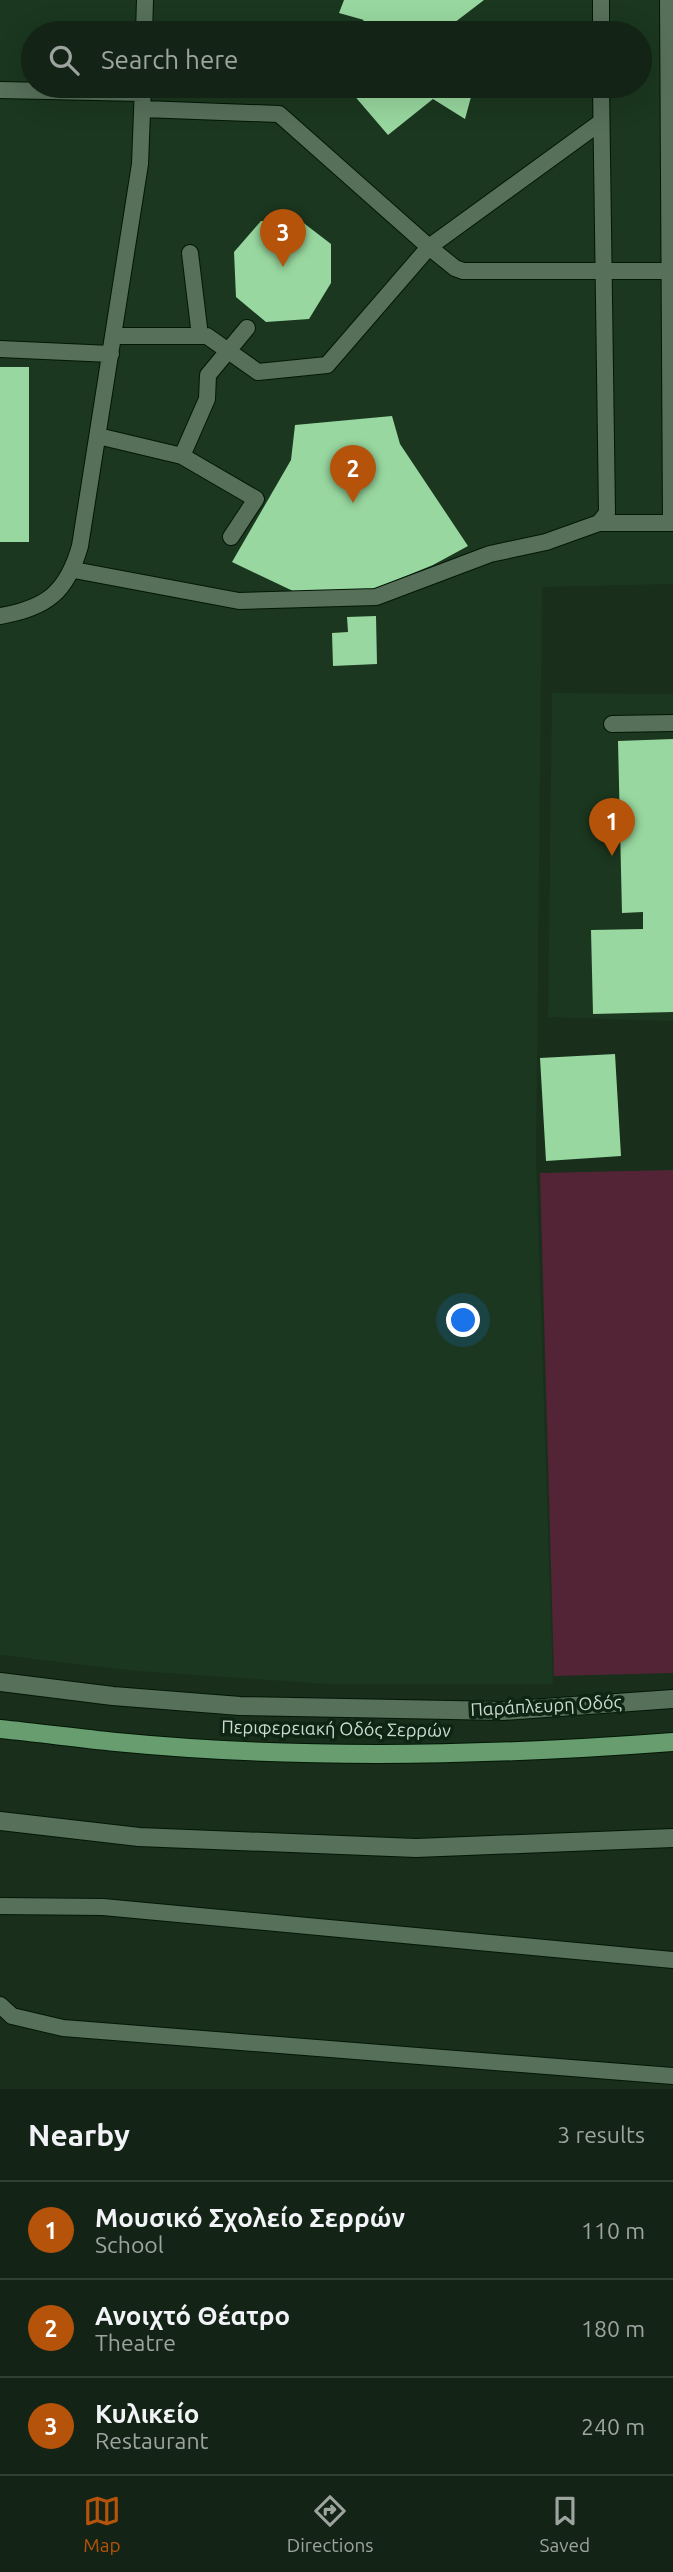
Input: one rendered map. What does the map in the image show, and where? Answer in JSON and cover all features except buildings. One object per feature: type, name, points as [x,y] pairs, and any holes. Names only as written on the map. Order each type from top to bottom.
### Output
[{"type":"main road","name":"Περιφερειακή Οδός Σερρών","points":[[0,1729],[118,1742],[304,1752],[517,1751],[673,1742]]},
{"type":"street","name":"Παράπλευρη Οδός","points":[[0,1682],[113,1696],[253,1707],[503,1711],[673,1699]]},
{"type":"street","points":[[0,1821],[139,1837],[416,1848],[673,1838]]},
{"type":"lane","points":[[144,21],[145,0]]},
{"type":"lane","points":[[601,0],[601,21]]},
{"type":"lane","points":[[74,570],[239,601],[376,597],[490,554],[546,542],[599,523],[672,523],[668,0]]},
{"type":"lane","points":[[0,90],[21,91]]},
{"type":"lane","points":[[0,616],[48,600],[65,585],[74,570],[98,436],[140,164],[143,98]]},
{"type":"lane","points":[[158,98],[279,114],[429,247],[455,268],[463,271],[671,271]]},
{"type":"lane","points":[[599,523],[607,513],[601,98]]},
{"type":"lane","points":[[113,336],[206,335],[258,372],[327,365],[429,247],[601,122]]},
{"type":"lane","points":[[190,253],[200,335]]},
{"type":"lane","points":[[182,456],[207,399],[208,375],[247,328]]},
{"type":"lane","points":[[0,349],[111,354]]},
{"type":"lane","points":[[98,436],[182,456],[256,499],[231,537]]},
{"type":"lane","points":[[612,723],[673,723]]},
{"type":"lane","points":[[0,1906],[103,1907],[673,1960]]},
{"type":"lane","points":[[0,1920],[28,1906]]},
{"type":"lane","points":[[0,2005],[12,2016],[63,2028],[673,2076]]},
{"type":"shaded area","points":[[0,0],[673,0],[673,584],[542,587],[536,1158],[553,1684],[328,1684],[137,1671],[0,1655]]},
{"type":"shaded area","points":[[552,693],[673,694],[673,1021],[548,1017]]},
{"type":"shaded area","points":[[673,1170],[673,1673],[554,1676],[540,1173]]},
{"type":"place","name":"Κυλικείο","points":[[283,267]]},
{"type":"place","name":"Ανοιχτό Θέατρο","points":[[353,503]]},
{"type":"place","name":"Μουσικό Σχολείο Σερρών","points":[[612,856]]}]
